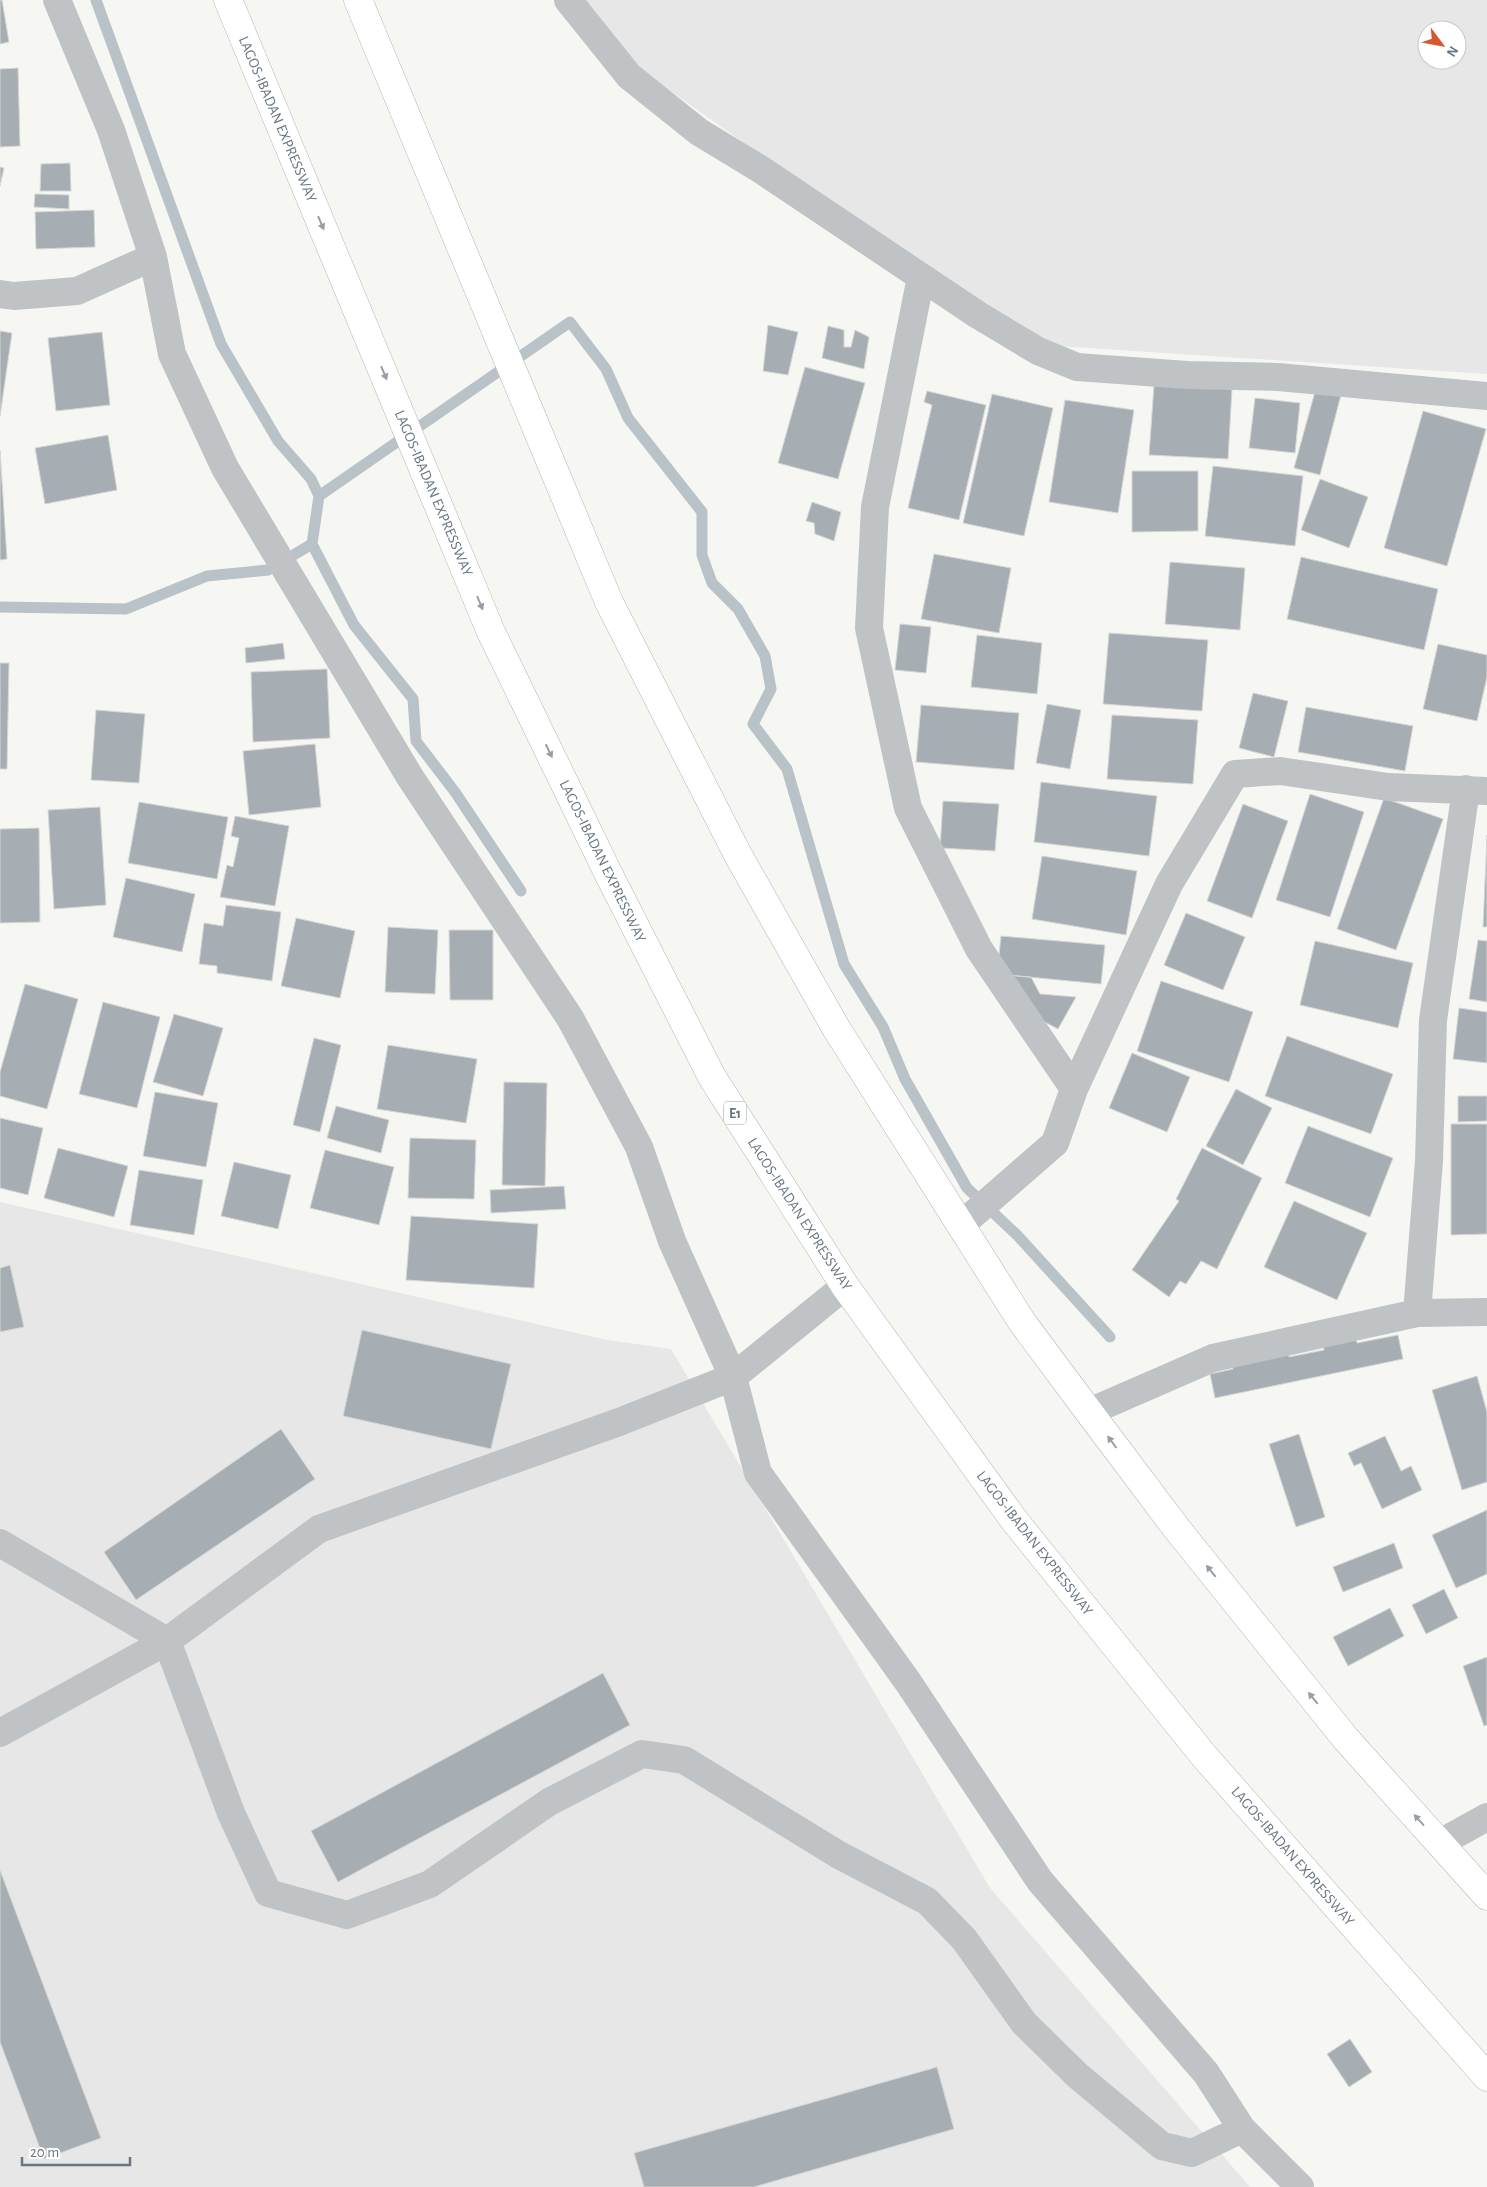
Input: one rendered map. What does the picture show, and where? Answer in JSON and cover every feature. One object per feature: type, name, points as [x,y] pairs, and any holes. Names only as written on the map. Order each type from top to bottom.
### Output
[{"type":"highway","name":"LAGOS-IBADAN EXPRESSWAY","points":[[228,0],[491,632],[608,873],[712,1077],[845,1286],[1014,1520],[1204,1756],[1487,2077]]},
{"type":"highway","points":[[358,0],[609,602],[738,855],[836,1028],[1022,1322],[1089,1412],[1177,1529],[1334,1724],[1487,1896]]},
{"type":"street","points":[[57,0],[111,130],[153,257],[172,354],[225,468],[410,777],[570,1018],[639,1147],[672,1241],[733,1378],[758,1473],[908,1682],[1040,1881],[1206,2073],[1242,2129],[1300,2187]]},
{"type":"street","points":[[568,0],[628,76],[699,132],[760,169],[978,315],[1038,351],[1077,367],[1187,376],[1278,377],[1487,396]]},
{"type":"street","points":[[0,294],[14,296],[77,291],[153,257]]},
{"type":"street","points":[[920,277],[875,507],[869,628],[908,808],[979,949],[1074,1089]]},
{"type":"street","points":[[961,1226],[1055,1143],[1074,1089],[1169,884],[1235,774],[1280,771],[1388,786],[1477,790],[1433,1020],[1429,1161],[1417,1313]]},
{"type":"street","points":[[0,1733],[167,1641],[319,1529],[619,1422],[733,1378],[845,1286]]},
{"type":"street","points":[[1089,1412],[1213,1358],[1417,1313],[1487,1312]]},
{"type":"street","points":[[0,1543],[167,1641],[231,1812],[268,1893],[347,1915],[430,1884],[549,1802],[642,1754],[684,1760],[839,1856],[927,1901],[964,1939],[1024,2023],[1083,2080],[1162,2146],[1192,2153],[1242,2129]]},
{"type":"street","points":[[1440,1844],[1487,1817]]},
{"type":"shaded area","points":[[571,0],[1487,0],[1487,374],[1028,344],[586,31]]},
{"type":"shaded area","points":[[0,1202],[607,1340],[671,1349],[990,1888],[1250,2187],[0,2187]]},
{"type":"building","points":[[0,0],[2,0],[9,42],[0,44]]},
{"type":"building","points":[[18,68],[20,146],[0,147],[0,69]]},
{"type":"building","points":[[70,163],[71,191],[40,191],[41,164]]},
{"type":"building","points":[[0,167],[4,168],[0,186]]},
{"type":"building","points":[[35,194],[69,195],[69,209],[34,207]]},
{"type":"building","points":[[94,210],[95,247],[36,249],[35,212]]},
{"type":"building","points":[[768,325],[798,332],[788,375],[763,371]]},
{"type":"building","points":[[828,326],[844,330],[844,347],[851,347],[855,330],[869,337],[864,369],[822,358]]},
{"type":"building","points":[[0,331],[12,333],[0,416]]},
{"type":"building","points":[[102,332],[110,405],[56,411],[48,338]]},
{"type":"building","points":[[805,367],[865,383],[838,479],[778,463]]},
{"type":"building","points":[[1154,385],[1232,389],[1228,459],[1149,455]]},
{"type":"building","points":[[1316,388],[1341,395],[1320,475],[1294,468]]},
{"type":"building","points":[[927,391],[986,405],[959,520],[908,508],[932,405],[924,402]]},
{"type":"building","points":[[992,394],[1053,408],[1024,536],[963,523]]},
{"type":"building","points":[[1255,398],[1300,403],[1295,453],[1249,448]]},
{"type":"building","points":[[1065,400],[1134,410],[1118,513],[1049,502]]},
{"type":"building","points":[[1423,411],[1486,429],[1447,566],[1384,548]]},
{"type":"building","points":[[108,435],[117,490],[45,504],[35,448]]},
{"type":"building","points":[[0,450],[7,559],[0,560]]},
{"type":"building","points":[[1213,466],[1303,476],[1295,546],[1205,536]]},
{"type":"building","points":[[1132,471],[1198,471],[1198,531],[1132,532]]},
{"type":"building","points":[[1320,479],[1368,497],[1349,548],[1301,530]]},
{"type":"building","points":[[812,502],[841,512],[834,541],[815,534],[814,523],[806,521]]},
{"type":"building","points":[[934,554],[1011,568],[999,633],[921,619]]},
{"type":"building","points":[[1301,557],[1438,589],[1424,650],[1287,619]]},
{"type":"building","points":[[1170,562],[1245,568],[1240,630],[1165,624]]},
{"type":"building","points":[[900,624],[931,627],[926,673],[895,670]]},
{"type":"building","points":[[1109,633],[1208,640],[1202,711],[1103,704]]},
{"type":"building","points":[[977,635],[1042,643],[1037,694],[971,687]]},
{"type":"building","points":[[283,643],[285,659],[246,663],[245,648]]},
{"type":"building","points":[[1438,644],[1487,655],[1487,677],[1477,721],[1423,709]]},
{"type":"building","points":[[0,663],[9,663],[7,769],[0,769]]},
{"type":"building","points":[[327,669],[330,738],[253,742],[251,672]]},
{"type":"building","points":[[1253,693],[1288,701],[1274,757],[1239,748]]},
{"type":"building","points":[[1047,704],[1081,710],[1070,769],[1036,763]]},
{"type":"building","points":[[921,705],[1019,713],[1014,770],[916,762]]},
{"type":"building","points":[[1306,707],[1413,726],[1405,771],[1298,752]]},
{"type":"building","points":[[96,710],[145,714],[139,783],[91,780]]},
{"type":"building","points":[[1112,715],[1198,720],[1193,784],[1107,779]]},
{"type":"building","points":[[315,744],[321,807],[249,815],[243,751]]},
{"type":"building","points":[[1041,782],[1157,796],[1149,856],[1034,842]]},
{"type":"building","points":[[1310,794],[1364,812],[1330,917],[1276,900]]},
{"type":"building","points":[[1384,798],[1443,819],[1396,950],[1337,929]]},
{"type":"building","points":[[943,801],[999,804],[995,851],[940,848]]},
{"type":"building","points":[[139,802],[228,817],[217,879],[128,863]]},
{"type":"building","points":[[1243,804],[1288,821],[1252,918],[1207,901]]},
{"type":"building","points":[[100,807],[106,905],[54,909],[48,810]]},
{"type":"building","points":[[235,816],[289,826],[275,906],[220,897],[227,865],[233,867],[239,838],[231,836]]},
{"type":"building","points":[[39,828],[40,922],[0,923],[0,829]]},
{"type":"building","points":[[1487,835],[1487,927],[1483,927]]},
{"type":"building","points":[[1042,856],[1137,871],[1126,935],[1032,919]]},
{"type":"building","points":[[126,878],[195,894],[182,952],[113,937]]},
{"type":"building","points":[[226,905],[281,912],[272,981],[217,973],[217,966],[199,964],[204,923],[223,926]]},
{"type":"building","points":[[1186,913],[1245,937],[1223,990],[1164,965]]},
{"type":"building","points":[[296,918],[355,931],[340,998],[281,986]]},
{"type":"building","points":[[388,927],[438,930],[435,994],[385,992]]},
{"type":"building","points":[[449,930],[493,930],[493,1000],[450,1000]]},
{"type":"building","points":[[1001,936],[1105,945],[1101,984],[997,974]]},
{"type":"building","points":[[1478,940],[1487,941],[1487,1002],[1469,999]]},
{"type":"building","points":[[1315,941],[1413,963],[1398,1028],[1300,1005]]},
{"type":"building","points":[[1006,975],[1031,977],[1040,994],[1076,997],[1058,1029],[1028,1013]]},
{"type":"building","points":[[1161,981],[1253,1012],[1229,1082],[1137,1051]]},
{"type":"building","points":[[25,984],[78,999],[47,1109],[0,1096],[0,1072]]},
{"type":"building","points":[[103,1002],[160,1017],[137,1108],[79,1094]]},
{"type":"building","points":[[1459,1008],[1487,1012],[1487,1063],[1453,1059]]},
{"type":"building","points":[[174,1014],[223,1028],[203,1096],[153,1082]]},
{"type":"building","points":[[1287,1036],[1393,1074],[1371,1134],[1265,1096]]},
{"type":"building","points":[[314,1038],[341,1045],[320,1132],[293,1125]]},
{"type":"building","points":[[388,1045],[477,1059],[466,1123],[377,1109]]},
{"type":"building","points":[[1132,1053],[1190,1077],[1167,1132],[1109,1108]]},
{"type":"building","points":[[504,1082],[547,1083],[545,1186],[502,1185]]},
{"type":"building","points":[[1236,1089],[1272,1108],[1243,1165],[1206,1146]]},
{"type":"building","points":[[155,1092],[218,1103],[206,1167],[143,1156]]},
{"type":"building","points":[[1458,1096],[1487,1096],[1487,1121],[1458,1122]]},
{"type":"building","points":[[336,1106],[389,1120],[381,1153],[327,1138]]},
{"type":"building","points":[[0,1118],[43,1128],[28,1195],[0,1188]]},
{"type":"building","points":[[1451,1124],[1487,1124],[1487,1234],[1451,1235]]},
{"type":"building","points":[[1308,1126],[1393,1158],[1370,1217],[1285,1183]]},
{"type":"building","points":[[410,1138],[476,1140],[474,1199],[408,1198]]},
{"type":"building","points":[[58,1148],[128,1166],[114,1217],[44,1198]]},
{"type":"building","points":[[1202,1148],[1262,1178],[1217,1269],[1201,1261],[1186,1284],[1180,1281],[1169,1297],[1132,1270],[1179,1201],[1176,1199]]},
{"type":"building","points":[[325,1150],[394,1167],[379,1225],[310,1208]]},
{"type":"building","points":[[234,1162],[291,1175],[278,1229],[221,1216]]},
{"type":"building","points":[[139,1170],[203,1180],[194,1235],[130,1225]]},
{"type":"building","points":[[564,1186],[566,1209],[491,1213],[490,1190]]},
{"type":"building","points":[[1294,1201],[1367,1233],[1337,1300],[1264,1267]]},
{"type":"building","points":[[411,1216],[538,1224],[534,1288],[406,1280]]},
{"type":"building","points":[[10,1265],[24,1327],[0,1332],[0,1268]]},
{"type":"building","points":[[362,1330],[511,1364],[491,1449],[343,1416]]},
{"type":"building","points":[[1355,1333],[1357,1343],[1398,1335],[1403,1359],[1215,1398],[1210,1374],[1233,1369],[1232,1360],[1287,1348],[1289,1357],[1324,1350],[1322,1340]]},
{"type":"building","points":[[1477,1376],[1487,1412],[1487,1482],[1462,1490],[1432,1390]]},
{"type":"building","points":[[281,1429],[315,1479],[136,1600],[104,1552]]},
{"type":"building","points":[[1299,1434],[1325,1517],[1296,1527],[1269,1444]]},
{"type":"building","points":[[1385,1436],[1401,1471],[1411,1466],[1422,1490],[1382,1509],[1361,1463],[1354,1466],[1348,1453]]},
{"type":"building","points":[[1487,1510],[1487,1574],[1456,1588],[1432,1535]]},
{"type":"building","points":[[1394,1543],[1403,1568],[1343,1592],[1333,1567]]},
{"type":"building","points":[[1444,1589],[1458,1618],[1426,1634],[1412,1605]]},
{"type":"building","points":[[1390,1608],[1404,1636],[1348,1666],[1333,1637]]},
{"type":"building","points":[[1487,1657],[1487,1725],[1484,1726],[1463,1666]]},
{"type":"building","points":[[603,1673],[630,1725],[338,1882],[311,1831]]},
{"type":"building","points":[[0,1870],[101,2138],[44,2159],[0,2042]]},
{"type":"building","points":[[1350,2039],[1372,2072],[1349,2087],[1327,2054]]},
{"type":"building","points":[[937,2067],[954,2129],[754,2187],[644,2187],[634,2153]]},
{"type":"waterway","points":[[96,0],[221,344],[278,441],[311,479],[319,496]]},
{"type":"waterway","points":[[0,607],[126,609],[207,576],[268,570],[312,544],[319,496],[570,322],[606,369],[628,418],[702,512],[702,555],[712,583],[738,609],[765,656],[771,689],[753,724],[787,769],[844,964],[883,1027],[905,1079],[967,1188],[1017,1235],[1110,1337]]},
{"type":"waterway","points":[[312,544],[354,625],[413,699],[416,741],[455,792],[521,891]]}]
